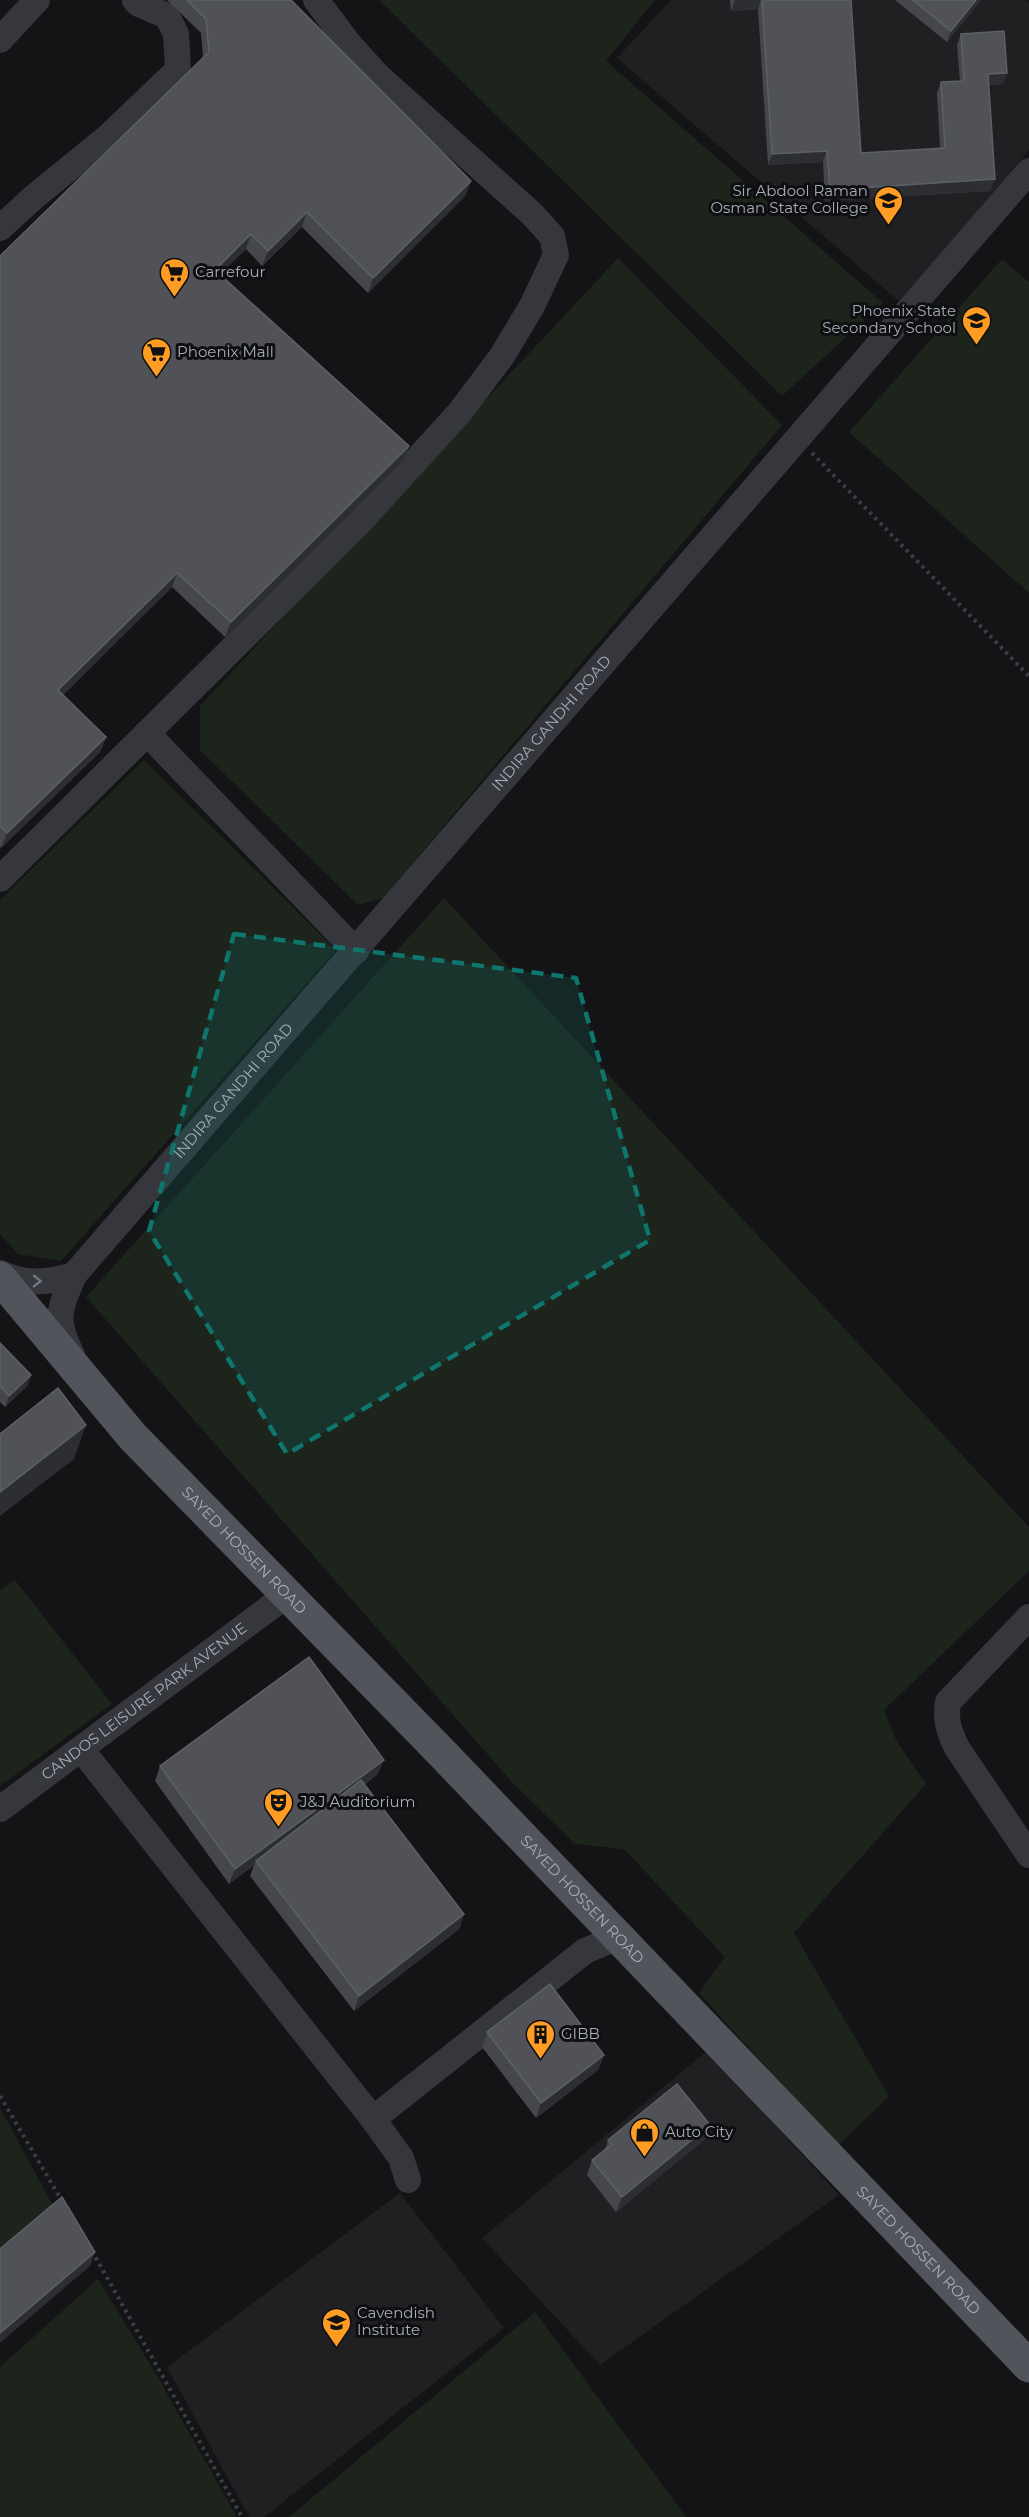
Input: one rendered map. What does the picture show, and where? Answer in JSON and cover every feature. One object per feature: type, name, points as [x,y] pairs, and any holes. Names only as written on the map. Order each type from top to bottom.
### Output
[{"type":"main road","name":"SAYED HOSSEN ROAD","points":[[0,1278],[123,1426]]},
{"type":"main road","name":"SAYED HOSSEN ROAD","points":[[0,1308],[123,1426],[288,1594],[1029,2366]]},
{"type":"street","points":[[0,40],[37,0]]},
{"type":"street","points":[[0,228],[110,135],[178,70],[176,34],[167,16],[135,0]]},
{"type":"street","points":[[0,879],[359,523],[459,412],[502,356],[532,306],[556,255],[552,236],[532,214],[378,76],[349,44],[316,0]]},
{"type":"street","name":"INDIRA GANDHI ROAD","points":[[83,1378],[65,1341],[59,1322],[63,1301],[74,1275],[1029,171]]},
{"type":"street","points":[[147,733],[356,951]]},
{"type":"street","points":[[0,1273],[14,1279],[35,1283],[54,1281],[74,1275]]},
{"type":"street","name":"CANDOS LEISURE PARK AVENUE","points":[[0,1809],[288,1594]]},
{"type":"street","points":[[1029,1617],[948,1702],[946,1715],[948,1729],[957,1748],[1029,1855]]},
{"type":"street","points":[[81,1749],[373,2119],[402,2158],[408,2180]]},
{"type":"street","points":[[373,2119],[585,1951],[618,1937]]},
{"type":"path","points":[[798,438],[1029,676]]},
{"type":"path","points":[[0,2096],[66,2206]]},
{"type":"path","points":[[89,2246],[242,2517]]},
{"type":"highlighted area","points":[[234,934],[576,978],[650,1240],[287,1454],[149,1231]]},
{"type":"shaded area","points":[[379,0],[655,0],[606,61],[883,303],[782,396]]},
{"type":"shaded area","name":"Sir Abdool Raman Osman State College","points":[[671,0],[1026,0],[1029,3],[1029,150],[900,302],[617,58]]},
{"type":"shaded area","points":[[618,258],[782,425],[383,898],[358,905],[200,750],[200,706]]},
{"type":"shaded area","name":"Phoenix State Secondary School","points":[[1002,259],[1029,282],[1029,593],[849,432]]},
{"type":"shaded area","points":[[144,760],[336,950],[61,1261],[18,1254],[0,1234],[0,900]]},
{"type":"shaded area","points":[[444,898],[1029,1527],[1029,1571],[884,1710],[896,1740],[926,1784],[794,1933],[889,2096],[838,2146],[699,1993],[725,1957],[624,1849],[575,1844],[512,1782],[86,1297]]},
{"type":"shaded area","points":[[15,1580],[112,1704],[0,1786],[0,1590]]},
{"type":"shaded area","points":[[707,2051],[839,2195],[600,2365],[482,2238]]},
{"type":"shaded area","points":[[0,2108],[56,2211],[0,2256]]},
{"type":"shaded area","name":"Cavendish Institute","points":[[400,2193],[504,2328],[264,2517],[249,2517],[167,2367]]},
{"type":"shaded area","points":[[98,2279],[156,2374],[237,2517],[0,2517],[0,2367]]},
{"type":"shaded area","points":[[535,2312],[686,2517],[289,2517]]},
{"type":"building","name":"Phoenix Mall","points":[[187,0],[291,0],[471,181],[373,278],[307,212],[268,251],[251,234],[215,270],[409,446],[231,622],[177,573],[58,690],[106,737],[7,833],[0,826],[0,256],[209,52],[206,19]]},
{"type":"building","points":[[762,0],[851,0],[861,153],[945,148],[941,82],[964,81],[961,34],[1004,31],[1007,73],[988,74],[995,179],[830,190],[827,151],[772,154]]},
{"type":"building","points":[[913,0],[976,0],[951,31]]},
{"type":"building","points":[[0,1343],[31,1375],[9,1396],[0,1386]]},
{"type":"building","points":[[58,1388],[86,1425],[0,1492],[0,1434]]},
{"type":"building","points":[[309,1657],[384,1760],[235,1869],[160,1766]]},
{"type":"building","points":[[361,1780],[464,1914],[359,1996],[256,1861]]},
{"type":"building","name":"GIBB","points":[[550,1984],[604,2055],[541,2103],[487,2032]]},
{"type":"building","name":"Auto City","points":[[677,2084],[710,2125],[622,2197],[592,2160],[612,2144],[608,2140]]},
{"type":"building","points":[[62,2197],[95,2252],[0,2333],[0,2249]]},
{"type":"place","name":"Sir Abdool Raman Osman State College","points":[[889,226]]},
{"type":"place","name":"Carrefour","points":[[174,298]]},
{"type":"place","name":"Phoenix State Secondary School","points":[[977,346]]},
{"type":"place","name":"Phoenix Mall","points":[[156,378]]},
{"type":"place","name":"J&J Auditorium","points":[[279,1828]]},
{"type":"place","name":"GIBB","points":[[540,2060]]},
{"type":"place","name":"Auto City","points":[[644,2158]]},
{"type":"place","name":"Cavendish Institute","points":[[336,2348]]}]
